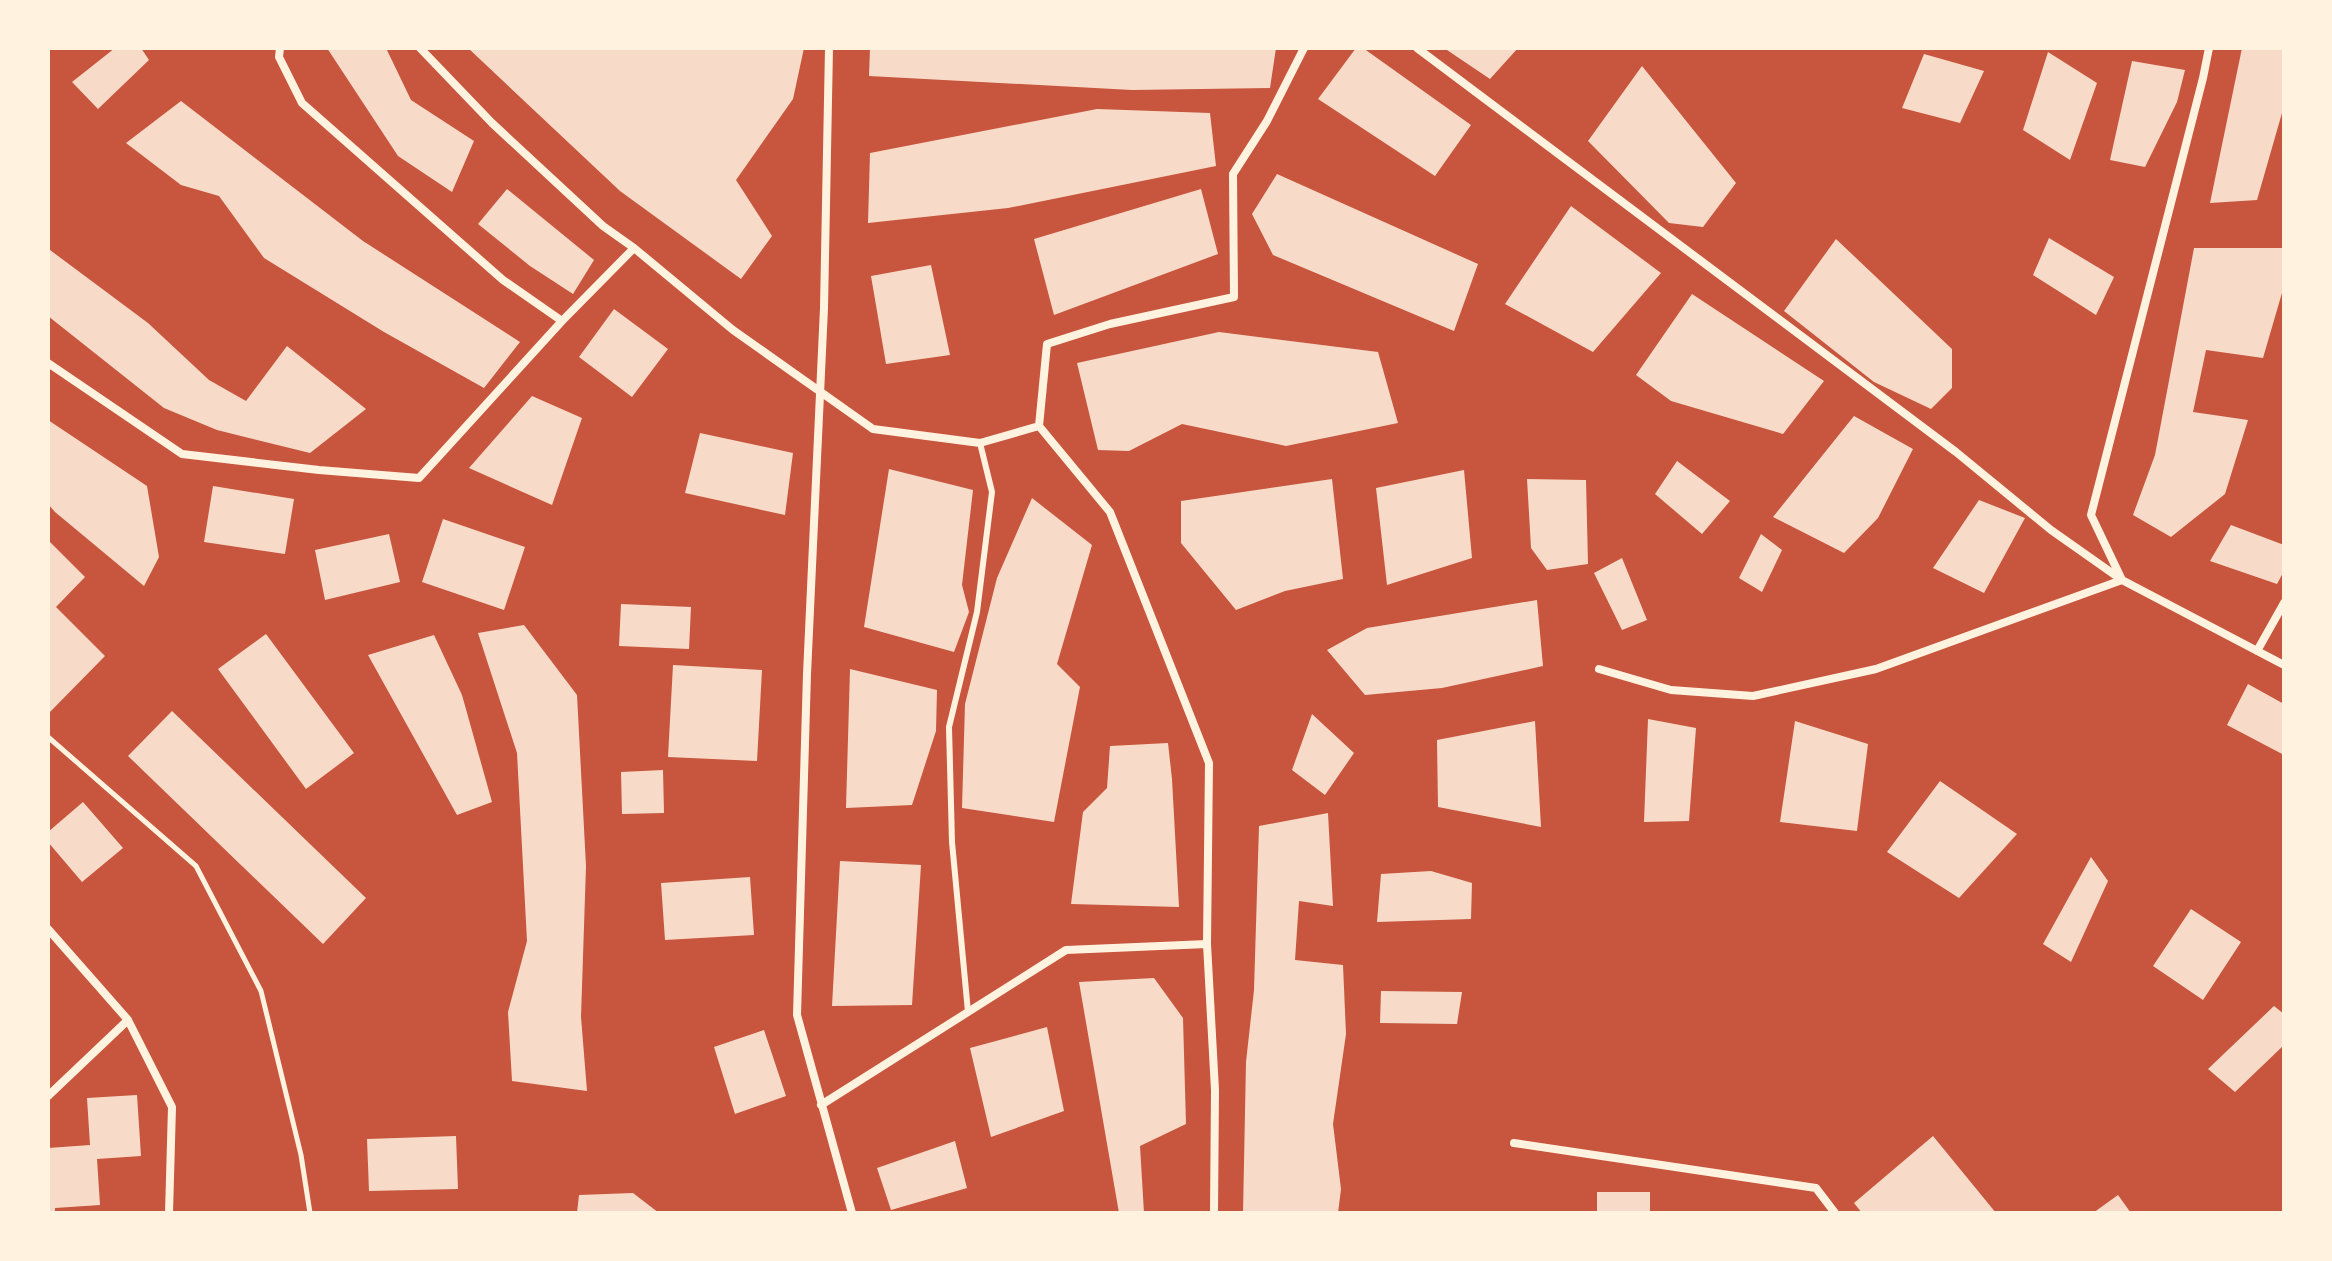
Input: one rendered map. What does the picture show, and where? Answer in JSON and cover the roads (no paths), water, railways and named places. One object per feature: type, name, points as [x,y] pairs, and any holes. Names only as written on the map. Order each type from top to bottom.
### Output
[{"type":"street","points":[[280,48],[279,57],[302,103],[503,280],[562,321]]},
{"type":"street","points":[[420,48],[503,134],[603,226],[733,330],[873,429],[980,443],[1039,426]]},
{"type":"street","points":[[829,48],[824,308],[807,674],[797,1015],[852,1213]]},
{"type":"street","points":[[1214,1213],[1215,1090],[1207,944],[1209,763],[1110,512],[1039,426],[1047,344],[1110,324],[1234,297],[1233,174],[1267,121],[1304,48]]},
{"type":"street","points":[[1417,48],[1944,443],[2051,530],[2122,580],[2284,665]]},
{"type":"street","points":[[2122,580],[2091,515],[2209,48]]},
{"type":"street","points":[[48,363],[182,454],[419,478],[562,321],[634,248]]},
{"type":"street","points":[[1599,669],[1671,690],[1753,696],[1876,669],[2122,580]]},
{"type":"street","points":[[2257,651],[2284,603]]},
{"type":"street","points":[[48,929],[128,1020],[172,1107],[169,1213]]},
{"type":"street","points":[[821,1105],[1066,950],[1207,944]]},
{"type":"street","points":[[48,1096],[128,1020]]},
{"type":"street","points":[[1514,1143],[1816,1188],[1835,1213]]},
{"type":"lane","points":[[968,1012],[952,842],[949,727],[977,612],[992,492],[980,443]]}]
